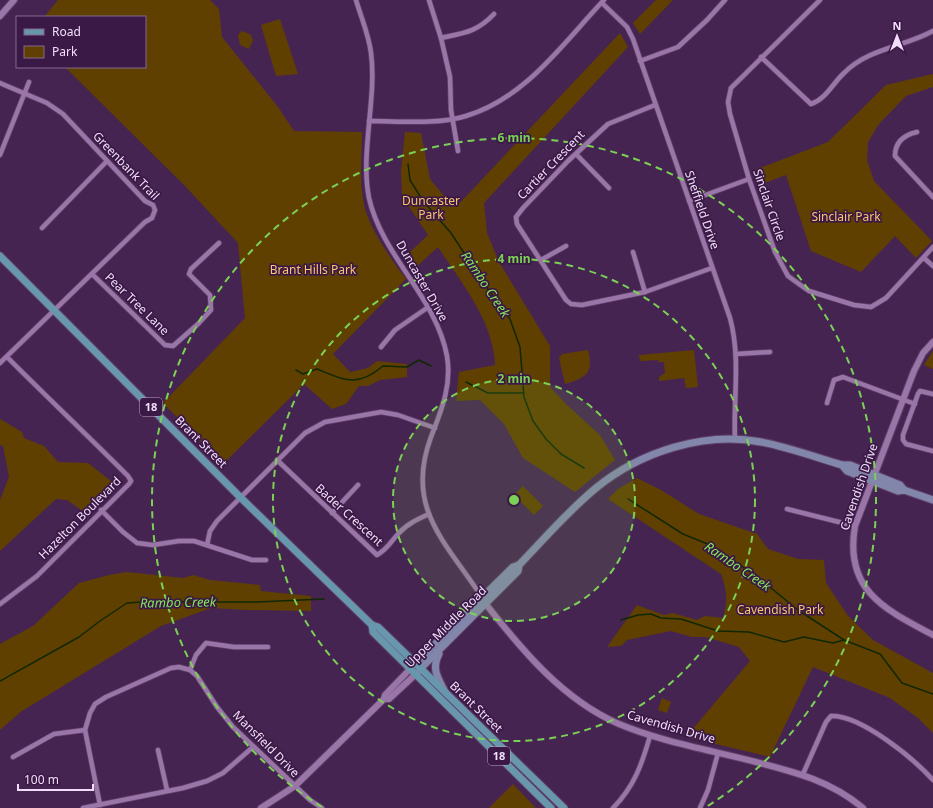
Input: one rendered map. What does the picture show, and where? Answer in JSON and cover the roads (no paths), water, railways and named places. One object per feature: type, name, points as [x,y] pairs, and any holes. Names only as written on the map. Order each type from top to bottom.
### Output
[{"type":"main road","name":"Brant Street","points":[[0,256],[240,497],[372,625],[378,627],[564,808]]},
{"type":"main road","name":"Upper Middle Road","points":[[418,666],[442,648],[513,567],[519,566],[581,500],[608,478],[628,466],[662,451],[690,443],[713,440],[735,439],[760,441],[782,446],[842,466],[850,465],[873,478],[900,485],[904,490],[933,500]]},
{"type":"main road","name":"Upper Middle Road","points":[[418,666],[484,600]]},
{"type":"main road","name":"Brant Street","points":[[372,625],[373,632],[550,808]]},
{"type":"main road","points":[[442,648],[436,659],[435,672],[446,693]]},
{"type":"street","points":[[0,16],[14,0]]},
{"type":"street","name":"Duncaster Drive","points":[[356,0],[371,53],[368,184],[372,208],[377,224],[427,308],[443,342],[447,358],[448,379],[442,409],[425,454],[422,470],[423,493],[429,514],[441,538],[484,600]]},
{"type":"street","points":[[429,0],[441,38],[450,77],[452,110],[458,151]]},
{"type":"street","points":[[640,62],[678,47],[707,20],[725,0]]},
{"type":"street","name":"Sinclair Circle","points":[[820,0],[731,88],[728,102],[733,125],[775,252],[788,276],[809,291],[854,305],[871,307],[886,298],[933,247]]},
{"type":"street","points":[[369,121],[431,121],[465,117],[490,107],[536,74],[603,2]]},
{"type":"street","name":"Sheffield Drive","points":[[603,2],[627,27],[633,39],[654,105],[689,201],[735,337],[735,439]]},
{"type":"street","points":[[441,38],[483,26],[494,14]]},
{"type":"street","points":[[761,57],[810,104],[817,102],[844,73],[860,60],[872,53],[921,38],[933,31]]},
{"type":"street","name":"Greenbank Trail","points":[[0,82],[47,103],[63,114],[145,201],[153,205],[154,215],[54,311]]},
{"type":"street","points":[[0,155],[29,82]]},
{"type":"street","name":"Cartier Crescent","points":[[654,105],[608,124],[576,154],[516,217],[517,224],[566,300],[571,304],[582,305],[645,292],[712,268]]},
{"type":"street","points":[[917,132],[906,134],[897,144],[895,156],[933,197]]},
{"type":"street","points":[[576,154],[609,188]]},
{"type":"street","points":[[42,228],[107,161]]},
{"type":"street","points":[[689,201],[750,179]]},
{"type":"street","name":"Pear Tree Lane","points":[[92,274],[165,345],[173,346],[198,324],[211,310],[210,295],[189,274],[191,270],[219,243]]},
{"type":"street","points":[[541,260],[566,246]]},
{"type":"street","points":[[633,252],[645,292]]},
{"type":"street","points":[[924,258],[933,266]]},
{"type":"street","points":[[381,347],[395,330],[427,308]]},
{"type":"street","points":[[0,363],[54,311]]},
{"type":"street","name":"Cavendish Drive","points":[[933,342],[923,353],[902,398],[855,526],[852,542],[854,565],[866,590],[882,605],[933,634]]},
{"type":"street","points":[[736,354],[770,352]]},
{"type":"street","name":"Hazelton Boulevard","points":[[0,604],[37,576],[101,510],[130,484],[128,476],[7,357]]},
{"type":"street","points":[[827,403],[834,380],[844,377],[915,404]]},
{"type":"street","points":[[933,394],[920,391],[902,435],[906,444],[933,451]]},
{"type":"street","points":[[207,545],[210,531],[213,526],[240,497],[305,433],[325,422],[346,417],[381,412],[398,415],[435,428]]},
{"type":"street","name":"Bader Crescent","points":[[277,460],[377,555],[387,550],[398,534],[411,523],[429,514]]},
{"type":"street","points":[[332,513],[358,485]]},
{"type":"street","points":[[101,510],[123,532],[137,543],[153,545],[179,541],[194,541],[252,560],[266,560]]},
{"type":"street","points":[[787,510],[855,526]]},
{"type":"street","name":"Cavendish Drive","points":[[484,600],[514,639],[570,694],[594,711],[615,722],[650,736],[803,774],[833,787],[863,808]]},
{"type":"street","points":[[100,805],[85,730],[88,718],[95,704],[106,697],[171,668],[179,667],[190,670],[196,655],[206,643],[234,647],[268,647]]},
{"type":"street","name":"Upper Middle Road","points":[[261,808],[295,786],[384,699],[385,695],[418,666]]},
{"type":"street","name":"Mansfield Drive","points":[[190,670],[201,680],[227,720],[253,747],[295,786],[322,808]]},
{"type":"street","points":[[803,774],[826,722],[831,716],[840,716],[880,735],[912,760],[933,780]]},
{"type":"street","points":[[13,757],[54,734],[85,730]]},
{"type":"street","points":[[613,808],[625,796],[638,774],[650,736]]},
{"type":"street","points":[[83,808],[207,781],[223,773],[253,747]]},
{"type":"street","points":[[158,750],[167,790]]},
{"type":"street","points":[[700,808],[710,783],[718,753]]},
{"type":"waterway","name":"Rambo Creek","points":[[408,164],[410,180],[423,201],[451,233],[485,285],[510,319],[520,347],[524,397],[533,421],[546,439],[561,454],[584,468]]},
{"type":"waterway","points":[[296,370],[303,374],[317,369],[343,379],[358,380],[374,373],[383,366],[407,367],[419,360],[431,366]]},
{"type":"waterway","points":[[466,382],[488,393],[523,393]]},
{"type":"waterway","name":"Rambo Creek","points":[[628,499],[683,534],[710,545],[755,575],[798,610],[844,640],[880,654],[902,683],[933,694]]},
{"type":"waterway","name":"Rambo Creek","points":[[0,681],[79,637],[127,603],[257,602],[324,599]]},
{"type":"waterway","points":[[621,620],[638,615],[651,614],[661,618],[681,619],[718,631],[749,632],[784,642],[804,637],[833,643],[844,640]]},
{"type":"park label","name":"Duncaster Park","points":[[431,208]]},
{"type":"park label","name":"Sinclair Park","points":[[846,217]]},
{"type":"park label","name":"Brant Hills Park","points":[[313,270]]},
{"type":"park label","name":"Cavendish Park","points":[[780,610]]}]
